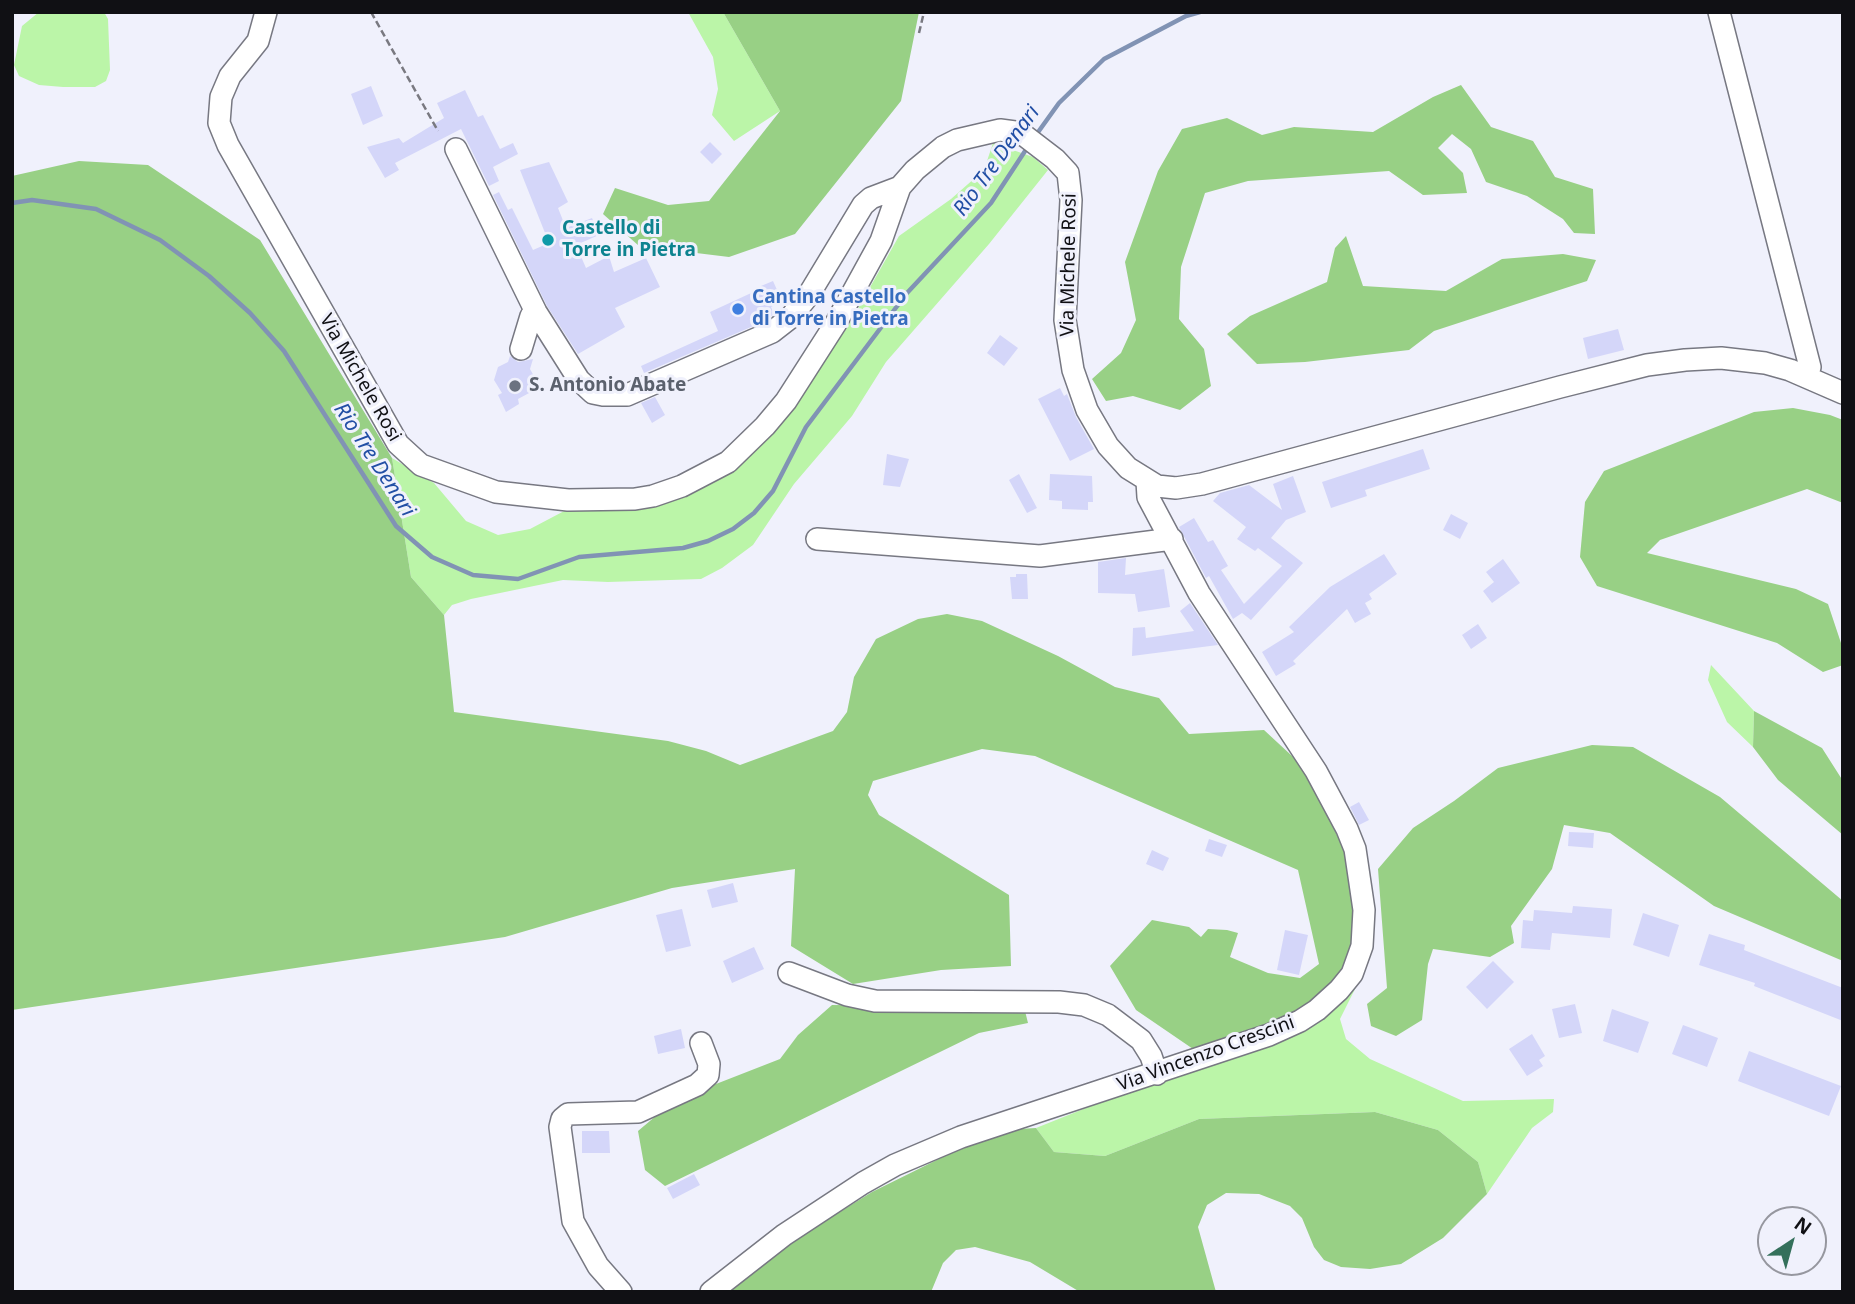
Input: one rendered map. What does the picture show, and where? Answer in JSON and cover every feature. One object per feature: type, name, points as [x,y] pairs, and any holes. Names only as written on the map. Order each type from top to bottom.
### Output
[{"type":"street","name":"Via Michele Rosi","points":[[266,12],[258,41],[230,76],[221,97],[219,123],[228,145],[398,444],[421,465],[496,492],[568,500],[635,499],[682,486],[728,462],[786,401],[836,323],[881,241],[900,187],[930,157],[957,140],[1000,130],[1025,136],[1060,163],[1069,176],[1071,191],[1065,320],[1073,370],[1087,411],[1103,440],[1123,463],[1147,481],[1169,488],[1202,484],[1647,365],[1705,358],[1737,359],[1773,365],[1843,393]]},
{"type":"street","points":[[1719,12],[1810,367],[1807,377]]},
{"type":"street","points":[[456,149],[536,312],[579,380],[593,393],[603,395],[628,395],[772,332],[790,318],[808,296],[859,209],[871,198],[900,187]]},
{"type":"street","points":[[521,349],[530,316],[536,312]]},
{"type":"street","name":"Via Vincenzo Crescini","points":[[710,1292],[784,1235],[863,1182],[895,1165],[961,1137],[1269,1035],[1310,1015],[1334,996],[1352,974],[1361,953],[1364,928],[1362,890],[1355,849],[1336,806],[1316,771],[1213,617],[1149,497],[1147,481]]},
{"type":"street","points":[[817,539],[1040,556],[1172,539]]},
{"type":"street","points":[[789,973],[840,993],[875,1001],[1059,1002],[1084,1005],[1108,1015],[1141,1040],[1151,1056],[1157,1074]]},
{"type":"street","points":[[621,1292],[598,1266],[573,1221],[560,1127],[562,1119],[568,1114],[638,1112],[697,1084],[708,1075],[709,1064],[701,1043]]},
{"type":"path","points":[[371,12],[438,131]]},
{"type":"path","points":[[919,33],[925,12]]},
{"type":"green space","points":[[39,12],[104,12],[108,19],[110,70],[106,81],[95,87],[63,87],[39,85],[19,76],[14,65],[22,26]]},
{"type":"green space","points":[[688,12],[723,12],[780,111],[734,141],[712,115],[718,89],[713,57]]},
{"type":"green space","points":[[723,12],[919,12],[901,101],[795,234],[729,257],[639,246],[603,214],[615,188],[668,205],[709,201],[780,111]]},
{"type":"green space","points":[[1461,85],[1491,127],[1533,141],[1555,177],[1593,189],[1595,234],[1574,233],[1563,219],[1527,196],[1486,182],[1471,149],[1452,134],[1438,148],[1463,173],[1467,193],[1423,195],[1389,171],[1248,181],[1205,193],[1181,267],[1179,319],[1204,349],[1211,386],[1180,410],[1133,396],[1106,401],[1092,379],[1121,353],[1136,320],[1125,262],[1158,171],[1182,129],[1227,118],[1262,135],[1294,127],[1373,132],[1433,97]]},
{"type":"green space","points":[[993,143],[1033,157],[1048,170],[989,244],[886,362],[852,416],[794,484],[753,545],[722,568],[701,579],[608,582],[563,580],[471,599],[452,605],[444,615],[411,577],[392,458],[434,483],[466,521],[498,535],[530,529],[568,509],[646,505],[781,419],[847,328],[899,236],[951,199],[984,170]]},
{"type":"green space","points":[[79,161],[148,165],[260,240],[392,458],[411,577],[444,615],[454,712],[668,741],[706,751],[740,765],[833,731],[847,712],[854,677],[876,639],[918,619],[947,614],[982,621],[1058,656],[1115,687],[1159,698],[1189,734],[1264,730],[1305,768],[1356,875],[1352,968],[1286,1024],[1196,1051],[1136,1010],[1110,966],[1152,920],[1189,927],[1201,937],[1208,929],[1238,933],[1230,957],[1268,973],[1300,978],[1319,964],[1298,870],[1035,756],[982,749],[873,781],[868,795],[879,815],[1009,895],[1011,966],[941,970],[853,984],[791,946],[795,869],[672,888],[505,937],[12,1010],[12,176]]},
{"type":"green space","points":[[1346,236],[1363,286],[1446,291],[1502,259],[1563,254],[1596,260],[1587,281],[1434,331],[1409,350],[1305,362],[1257,364],[1227,334],[1250,316],[1327,282],[1335,248]]},
{"type":"green space","points":[[1793,408],[1843,420],[1843,503],[1807,489],[1660,540],[1647,553],[1796,589],[1828,604],[1843,649],[1843,665],[1823,672],[1777,643],[1597,586],[1580,557],[1585,502],[1604,471],[1754,412]]},
{"type":"green space","points":[[1711,665],[1754,711],[1753,747],[1727,722],[1708,680]]},
{"type":"green space","points":[[1754,711],[1822,748],[1843,781],[1843,835],[1778,780],[1753,747]]},
{"type":"green space","points":[[1592,745],[1633,747],[1720,797],[1843,901],[1843,961],[1714,906],[1610,833],[1564,825],[1552,869],[1511,926],[1514,943],[1490,957],[1433,949],[1428,964],[1422,1020],[1396,1036],[1371,1026],[1367,1004],[1387,988],[1378,869],[1413,828],[1498,768]]},
{"type":"green space","points":[[1358,983],[1340,1019],[1346,1039],[1370,1059],[1463,1101],[1554,1099],[1553,1112],[1532,1128],[1487,1194],[1478,1162],[1438,1130],[1375,1112],[1199,1119],[1105,1156],[1054,1152],[1036,1128],[1151,1082]]},
{"type":"green space","points":[[832,1005],[1024,1007],[1028,1023],[979,1033],[665,1186],[645,1170],[638,1131],[675,1100],[780,1059],[798,1035]]},
{"type":"green space","points":[[1375,1112],[1438,1130],[1478,1162],[1487,1194],[1443,1238],[1401,1264],[1370,1269],[1341,1267],[1324,1260],[1314,1247],[1302,1218],[1290,1206],[1259,1194],[1226,1193],[1207,1205],[1198,1227],[1216,1292],[1080,1292],[1030,1262],[975,1247],[956,1250],[943,1263],[931,1292],[725,1292],[770,1255],[872,1192],[957,1150],[1018,1129],[1036,1128],[1054,1152],[1105,1156],[1199,1119]]},
{"type":"building","points":[[371,86],[383,116],[363,125],[351,94]]},
{"type":"building","points":[[465,90],[478,117],[483,115],[500,149],[513,143],[518,154],[493,167],[499,181],[489,186],[461,129],[395,163],[399,170],[385,178],[367,147],[399,138],[403,143],[444,118],[437,103]]},
{"type":"building","points":[[710,142],[722,154],[712,164],[700,152]]},
{"type":"building","name":"Castello di Torre in Pietra","points":[[549,162],[568,202],[558,208],[566,228],[592,218],[599,235],[576,245],[586,268],[609,256],[614,272],[646,258],[660,287],[615,308],[625,327],[578,354],[547,306],[493,195],[499,192],[508,210],[512,208],[533,250],[549,243],[520,170]]},
{"type":"building","points":[[773,281],[782,301],[771,307],[774,314],[765,321],[644,373],[641,366],[718,331],[710,312]]},
{"type":"building","points":[[1618,329],[1624,350],[1588,359],[1583,338]]},
{"type":"building","points":[[1000,335],[1018,348],[1004,366],[987,353]]},
{"type":"building","name":"S. Antonio Abate","points":[[510,356],[518,362],[533,359],[530,369],[535,378],[531,392],[518,399],[519,404],[506,412],[498,395],[502,393],[494,380],[498,367],[508,362]]},
{"type":"building","points":[[1060,388],[1064,396],[1067,394],[1094,449],[1070,461],[1038,399]]},
{"type":"building","points":[[655,397],[665,415],[652,423],[641,403]]},
{"type":"building","points":[[1423,449],[1430,469],[1365,490],[1367,496],[1331,508],[1322,482]]},
{"type":"building","points":[[887,454],[909,459],[900,487],[883,485]]},
{"type":"building","points":[[1019,474],[1037,508],[1027,513],[1009,480]]},
{"type":"building","points":[[1050,474],[1092,476],[1093,502],[1088,502],[1088,510],[1062,509],[1062,501],[1049,500]]},
{"type":"building","points":[[1293,476],[1306,512],[1286,520],[1271,538],[1303,563],[1251,620],[1242,613],[1233,619],[1209,576],[1206,578],[1179,527],[1194,518],[1208,542],[1213,540],[1228,566],[1221,570],[1244,604],[1282,566],[1258,548],[1255,551],[1237,539],[1246,527],[1213,501],[1220,493],[1249,485],[1282,510],[1273,484]]},
{"type":"building","points":[[1451,514],[1468,523],[1460,539],[1443,530]]},
{"type":"building","points":[[1384,554],[1397,574],[1369,594],[1372,599],[1365,603],[1371,614],[1355,623],[1347,609],[1293,661],[1296,664],[1276,676],[1262,652],[1294,632],[1289,627],[1330,587]]},
{"type":"building","points":[[1126,558],[1125,575],[1164,569],[1170,607],[1138,612],[1135,594],[1098,593],[1098,562]]},
{"type":"building","points":[[1503,559],[1520,583],[1492,603],[1483,591],[1494,582],[1486,572]]},
{"type":"building","points":[[1016,574],[1027,574],[1028,599],[1012,599],[1010,577],[1016,577]]},
{"type":"building","points":[[1190,603],[1218,645],[1132,656],[1133,628],[1145,627],[1146,638],[1194,631],[1180,611]]},
{"type":"building","points":[[1478,624],[1487,638],[1471,649],[1462,635]]},
{"type":"building","points":[[1359,802],[1369,820],[1359,825],[1350,807]]},
{"type":"building","points":[[1569,832],[1594,833],[1593,848],[1568,846]]},
{"type":"building","points":[[1209,839],[1227,845],[1222,857],[1205,851]]},
{"type":"building","points":[[1152,850],[1169,858],[1163,871],[1146,864]]},
{"type":"building","points":[[733,883],[738,902],[712,908],[707,890]]},
{"type":"building","points":[[1573,906],[1612,909],[1610,938],[1552,933],[1550,950],[1521,948],[1523,920],[1533,921],[1534,910],[1572,913]]},
{"type":"building","points":[[682,909],[691,946],[666,952],[656,915]]},
{"type":"building","points":[[1643,913],[1679,925],[1669,957],[1633,945]]},
{"type":"building","points":[[1285,930],[1308,935],[1299,975],[1277,970]]},
{"type":"building","points":[[1709,934],[1745,945],[1744,950],[1843,988],[1843,1021],[1754,986],[1755,983],[1699,965]]},
{"type":"building","points":[[754,947],[764,969],[732,983],[723,961]]},
{"type":"building","points":[[1493,961],[1514,982],[1487,1009],[1466,987]]},
{"type":"building","points":[[1575,1004],[1582,1033],[1559,1038],[1552,1009]]},
{"type":"building","points":[[1612,1009],[1649,1022],[1638,1053],[1603,1041]]},
{"type":"building","points":[[1683,1025],[1718,1038],[1707,1067],[1672,1054]]},
{"type":"building","points":[[681,1029],[685,1048],[658,1054],[654,1036]]},
{"type":"building","points":[[1532,1034],[1545,1056],[1539,1060],[1543,1066],[1527,1076],[1509,1049]]},
{"type":"building","points":[[1749,1051],[1841,1086],[1829,1116],[1738,1081]]},
{"type":"building","points":[[582,1131],[609,1131],[610,1153],[582,1153]]},
{"type":"building","points":[[694,1174],[700,1185],[673,1199],[667,1188]]},
{"type":"waterway","name":"Rio Tre Denari","points":[[1036,135],[1059,103],[1104,59],[1186,16],[1200,12]]},
{"type":"waterway","name":"Rio Tre Denari","points":[[12,203],[32,200],[96,209],[160,240],[209,276],[250,313],[284,351],[396,526],[432,557],[473,575],[518,579],[579,557],[683,548],[708,541],[733,529],[754,513],[773,491],[806,427],[907,293],[991,203],[1029,145]]},
{"type":"place","name":"Castello di Torre in Pietra","points":[[548,240]]},
{"type":"place","name":"Cantina Castello di Torre in Pietra","points":[[738,309]]},
{"type":"place","name":"S. Antonio Abate","points":[[515,386]]}]
